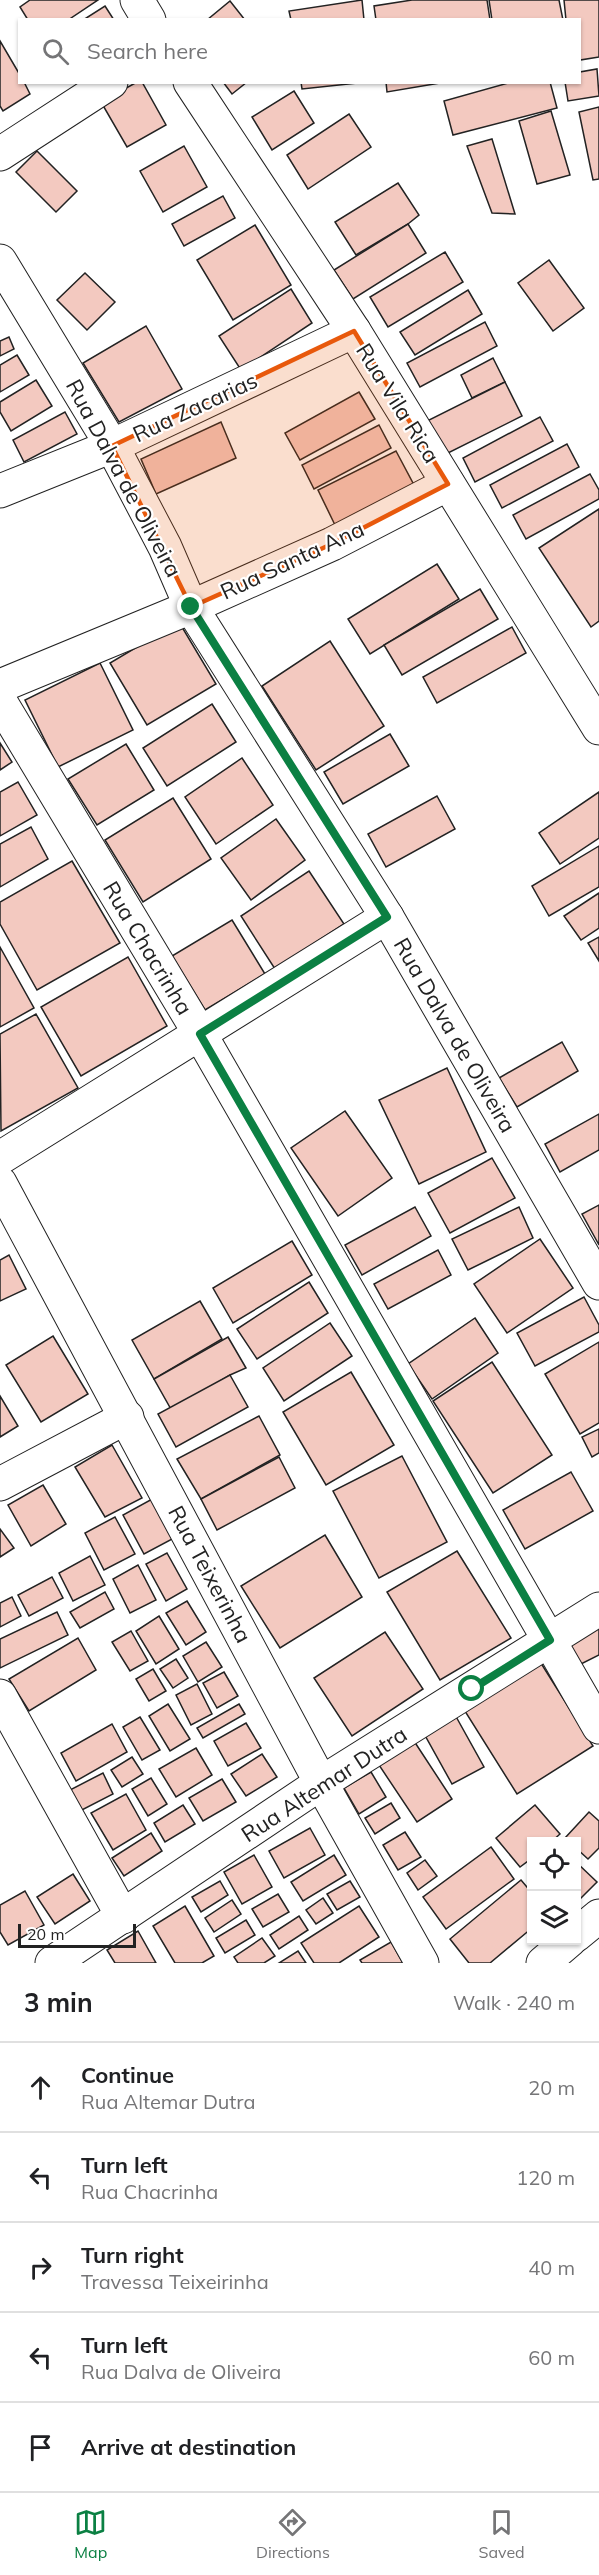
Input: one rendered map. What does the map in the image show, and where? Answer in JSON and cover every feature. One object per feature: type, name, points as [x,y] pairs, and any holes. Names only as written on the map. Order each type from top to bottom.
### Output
[{"type":"street","points":[[137,0],[149,18]]},
{"type":"street","points":[[0,153],[108,84]]},
{"type":"street","name":"Rua Vila Rica","points":[[191,84],[354,331],[599,728]]},
{"type":"street","name":"Rua Dalva de Oliveira","points":[[0,261],[112,446],[165,547],[191,607],[387,917],[599,1283]]},
{"type":"street","name":"Rua Zacarias","points":[[0,491],[112,446],[354,331]]},
{"type":"street","name":"Rua Santa Ana","points":[[0,686],[191,607],[332,544],[448,484]]},
{"type":"street","name":"Rua Chacrinha","points":[[0,701],[200,1034],[599,1727]]},
{"type":"street","points":[[0,1158],[387,917]]},
{"type":"street","name":"Rua Teixerinha","points":[[0,1183],[321,1782],[422,1963]]},
{"type":"street","points":[[0,1484],[127,1417]]},
{"type":"street","name":"Rua Altemar Dutra","points":[[52,1963],[321,1782],[599,1609]]},
{"type":"street","points":[[0,1696],[123,1917]]},
{"type":"street","points":[[581,1931],[599,1916]]},
{"type":"street","points":[[543,1963],[565,1945]]},
{"type":"highlighted area","points":[[354,331],[448,484],[332,544],[191,607],[112,446]]},
{"type":"building","points":[[30,0],[98,0],[71,18],[27,18],[20,7]]},
{"type":"building","points":[[362,0],[364,18],[291,18],[289,11]]},
{"type":"building","points":[[412,0],[487,0],[490,18],[376,18],[374,6]]},
{"type":"building","points":[[489,0],[559,0],[563,18],[492,18]]},
{"type":"building","points":[[564,0],[599,0],[599,57],[581,60],[581,18],[566,18]]},
{"type":"building","points":[[230,1],[243,18],[209,18]]},
{"type":"building","points":[[105,6],[113,18],[86,18]]},
{"type":"building","points":[[0,41],[18,72],[18,84],[25,84],[30,94],[3,111],[0,106]]},
{"type":"building","points":[[597,69],[599,96],[568,101],[565,84],[581,84],[581,72]]},
{"type":"building","points":[[133,84],[143,84],[166,125],[127,147],[101,102]]},
{"type":"building","points":[[224,84],[244,84],[232,94]]},
{"type":"building","points":[[301,84],[348,84],[302,89]]},
{"type":"building","points":[[386,84],[434,84],[387,92]]},
{"type":"building","points":[[505,84],[551,84],[557,108],[453,135],[444,101]]},
{"type":"building","points":[[294,91],[314,123],[272,150],[252,117]]},
{"type":"building","points":[[599,107],[599,179],[593,180],[579,112]]},
{"type":"building","points":[[551,111],[570,175],[537,184],[519,121]]},
{"type":"building","points":[[349,114],[371,147],[308,189],[287,155]]},
{"type":"building","points":[[492,139],[515,214],[492,213],[467,146]]},
{"type":"building","points":[[184,146],[207,187],[163,212],[140,171]]},
{"type":"building","points":[[37,151],[77,191],[56,212],[16,172]]},
{"type":"building","points":[[398,183],[419,215],[356,255],[335,222]]},
{"type":"building","points":[[223,196],[235,218],[184,246],[172,224]]},
{"type":"building","points":[[408,224],[426,253],[353,299],[334,270]]},
{"type":"building","points":[[255,225],[291,285],[233,320],[197,260]]},
{"type":"building","points":[[445,252],[463,282],[388,327],[370,297]]},
{"type":"building","points":[[549,260],[584,308],[553,331],[518,283]]},
{"type":"building","points":[[85,273],[115,302],[87,330],[57,300]]},
{"type":"building","points":[[291,289],[312,323],[241,370],[219,336]]},
{"type":"building","points":[[468,290],[482,314],[415,355],[400,332]]},
{"type":"building","points":[[485,322],[497,346],[420,387],[407,363]]},
{"type":"building","points":[[146,326],[182,389],[119,422],[83,363]]},
{"type":"building","points":[[9,337],[14,349],[0,356],[0,341]]},
{"type":"building","points":[[17,355],[29,375],[0,392],[0,365]]},
{"type":"building","points":[[493,358],[505,382],[472,398],[461,375]]},
{"type":"building","points":[[36,380],[52,406],[11,431],[0,412],[0,402]]},
{"type":"building","points":[[505,382],[522,416],[444,455],[427,421]]},
{"type":"building","points":[[359,392],[375,419],[300,460],[285,433]]},
{"type":"building","points":[[65,412],[77,434],[24,462],[13,440]]},
{"type":"building","points":[[540,417],[553,441],[475,482],[463,458]]},
{"type":"building","points":[[221,422],[236,458],[156,494],[141,459]]},
{"type":"building","points":[[379,425],[391,448],[314,489],[302,465]]},
{"type":"building","points":[[567,444],[579,467],[502,508],[490,485]]},
{"type":"building","points":[[396,451],[414,485],[335,525],[318,490]]},
{"type":"building","points":[[590,474],[599,490],[599,499],[526,539],[513,515]]},
{"type":"building","points":[[599,509],[599,621],[591,627],[539,548]]},
{"type":"building","points":[[437,564],[459,599],[370,654],[348,619]]},
{"type":"building","points":[[480,589],[498,619],[402,675],[384,645]]},
{"type":"building","points":[[179,622],[216,684],[147,725],[110,663]]},
{"type":"building","points":[[512,627],[526,653],[437,703],[423,677]]},
{"type":"building","points":[[330,641],[384,726],[316,770],[262,686]]},
{"type":"building","points":[[100,663],[133,730],[58,767],[25,700]]},
{"type":"building","points":[[212,704],[236,742],[167,786],[143,748]]},
{"type":"building","points":[[390,734],[409,766],[343,804],[324,772]]},
{"type":"building","points":[[0,743],[12,762],[0,770]]},
{"type":"building","points":[[126,744],[154,790],[97,825],[68,779]]},
{"type":"building","points":[[242,758],[273,805],[216,844],[185,797]]},
{"type":"building","points":[[18,782],[37,815],[0,836],[0,792]]},
{"type":"building","points":[[599,792],[599,838],[560,864],[539,833]]},
{"type":"building","points":[[437,796],[455,829],[386,867],[368,834]]},
{"type":"building","points":[[173,798],[211,859],[143,902],[105,840]]},
{"type":"building","points":[[276,819],[305,860],[251,900],[221,858]]},
{"type":"building","points":[[31,827],[48,859],[0,887],[0,844]]},
{"type":"building","points":[[599,846],[599,887],[549,916],[532,886]]},
{"type":"building","points":[[72,861],[120,943],[37,990],[0,924],[0,902]]},
{"type":"building","points":[[309,871],[344,924],[275,969],[241,916]]},
{"type":"building","points":[[599,893],[599,928],[581,940],[564,916]]},
{"type":"building","points":[[232,920],[265,974],[205,1010],[172,956]]},
{"type":"building","points":[[599,937],[599,961],[588,943]]},
{"type":"building","points":[[0,947],[34,1008],[0,1027]]},
{"type":"building","points":[[128,957],[167,1026],[81,1076],[41,1007]]},
{"type":"building","points":[[36,1014],[78,1088],[1,1131],[0,1034]]},
{"type":"building","points":[[562,1042],[578,1071],[517,1107],[499,1078]]},
{"type":"building","points":[[447,1068],[486,1152],[419,1184],[379,1100]]},
{"type":"building","points":[[345,1111],[392,1178],[338,1216],[291,1148]]},
{"type":"building","points":[[599,1114],[599,1150],[560,1172],[545,1144]]},
{"type":"building","points":[[492,1158],[515,1198],[450,1233],[428,1193]]},
{"type":"building","points":[[599,1205],[599,1245],[582,1214]]},
{"type":"building","points":[[415,1207],[431,1236],[362,1275],[345,1245]]},
{"type":"building","points":[[519,1207],[533,1238],[468,1270],[452,1239]]},
{"type":"building","points":[[540,1239],[573,1288],[507,1333],[474,1284]]},
{"type":"building","points":[[292,1241],[312,1275],[233,1323],[213,1288]]},
{"type":"building","points":[[438,1250],[451,1275],[388,1309],[374,1284]]},
{"type":"building","points":[[9,1255],[26,1289],[0,1301],[0,1260]]},
{"type":"building","points":[[309,1282],[328,1313],[257,1359],[237,1329]]},
{"type":"building","points":[[584,1297],[599,1325],[599,1332],[535,1366],[517,1333]]},
{"type":"building","points":[[200,1301],[222,1339],[154,1379],[132,1340]]},
{"type":"building","points":[[475,1318],[498,1353],[432,1399],[408,1364]]},
{"type":"building","points":[[330,1323],[352,1356],[284,1401],[263,1368]]},
{"type":"building","points":[[53,1336],[88,1394],[41,1422],[6,1365]]},
{"type":"building","points":[[228,1337],[246,1368],[230,1375],[172,1411],[154,1379]]},
{"type":"building","points":[[599,1342],[599,1423],[580,1434],[545,1374]]},
{"type":"building","points":[[492,1362],[552,1455],[493,1493],[433,1401]]},
{"type":"building","points":[[351,1372],[394,1445],[326,1485],[283,1412]]},
{"type":"building","points":[[230,1375],[248,1407],[176,1447],[158,1414]]},
{"type":"building","points":[[0,1396],[18,1426],[0,1437]]},
{"type":"building","points":[[259,1416],[280,1455],[201,1499],[177,1459]]},
{"type":"building","points":[[599,1429],[599,1453],[592,1457],[582,1437]]},
{"type":"building","points":[[112,1445],[142,1498],[105,1517],[75,1467]]},
{"type":"building","points":[[402,1456],[447,1542],[379,1578],[333,1491]]},
{"type":"building","points":[[279,1457],[295,1488],[217,1530],[201,1499]]},
{"type":"building","points":[[571,1472],[593,1511],[525,1549],[503,1510]]},
{"type":"building","points":[[43,1485],[66,1524],[31,1546],[8,1505]]},
{"type":"building","points":[[154,1498],[176,1537],[144,1554],[123,1515]]},
{"type":"building","points":[[115,1517],[135,1554],[104,1570],[85,1533]]},
{"type":"building","points":[[0,1529],[14,1548],[0,1557]]},
{"type":"building","points":[[325,1535],[362,1597],[280,1648],[241,1586]]},
{"type":"building","points":[[457,1551],[511,1638],[440,1680],[387,1592]]},
{"type":"building","points":[[167,1553],[187,1589],[166,1601],[146,1564]]},
{"type":"building","points":[[90,1556],[105,1585],[73,1601],[59,1573]]},
{"type":"building","points":[[138,1565],[156,1600],[130,1613],[113,1579]]},
{"type":"building","points":[[52,1577],[63,1598],[29,1616],[18,1595]]},
{"type":"building","points":[[105,1592],[114,1609],[80,1628],[70,1612]]},
{"type":"building","points":[[12,1597],[21,1616],[0,1627],[0,1603]]},
{"type":"building","points":[[187,1601],[206,1632],[186,1645],[166,1613]]},
{"type":"building","points":[[57,1612],[68,1635],[0,1668],[0,1639]]},
{"type":"building","points":[[159,1616],[179,1649],[156,1664],[136,1631]]},
{"type":"building","points":[[599,1626],[599,1655],[575,1667],[563,1645]]},
{"type":"building","points":[[131,1631],[148,1661],[130,1671],[112,1642]]},
{"type":"building","points":[[385,1632],[423,1689],[352,1736],[314,1678]]},
{"type":"building","points":[[78,1638],[96,1670],[29,1711],[9,1679]]},
{"type":"building","points":[[206,1642],[222,1667],[198,1682],[183,1656]]},
{"type":"building","points":[[176,1659],[188,1678],[173,1688],[160,1669]]},
{"type":"building","points":[[539,1660],[593,1746],[517,1794],[463,1708]]},
{"type":"building","points":[[153,1669],[166,1691],[149,1701],[136,1679]]},
{"type":"building","points":[[224,1672],[238,1696],[217,1708],[203,1683]]},
{"type":"building","points":[[197,1684],[212,1714],[191,1725],[176,1695]]},
{"type":"building","points":[[168,1704],[190,1739],[170,1751],[149,1716]]},
{"type":"building","points":[[239,1704],[245,1714],[203,1738],[197,1728]]},
{"type":"building","points":[[454,1713],[484,1767],[452,1784],[422,1730]]},
{"type":"building","points":[[140,1717],[160,1750],[142,1760],[123,1727]]},
{"type":"building","points":[[246,1723],[261,1748],[228,1766],[214,1741]]},
{"type":"building","points":[[112,1724],[127,1752],[76,1781],[61,1753]]},
{"type":"building","points":[[414,1741],[452,1799],[417,1822],[379,1765]]},
{"type":"building","points":[[196,1748],[212,1775],[176,1797],[159,1769]]},
{"type":"building","points":[[262,1754],[277,1777],[246,1796],[231,1774]]},
{"type":"building","points":[[132,1757],[143,1774],[122,1787],[111,1770]]},
{"type":"building","points":[[371,1772],[386,1797],[359,1814],[344,1788]]},
{"type":"building","points":[[103,1773],[113,1794],[78,1812],[68,1791]]},
{"type":"building","points":[[151,1778],[167,1804],[148,1816],[132,1789]]},
{"type":"building","points":[[222,1779],[236,1802],[203,1821],[189,1798]]},
{"type":"building","points":[[126,1794],[146,1830],[113,1850],[91,1813]]},
{"type":"building","points":[[391,1803],[400,1818],[375,1834],[365,1818]]},
{"type":"building","points":[[183,1805],[195,1824],[165,1842],[154,1823]]},
{"type":"building","points":[[535,1805],[560,1834],[557,1837],[527,1837],[527,1862],[520,1867],[496,1838]]},
{"type":"building","points":[[589,1812],[599,1821],[599,1848],[588,1859],[581,1853],[581,1837],[566,1837]]},
{"type":"building","points":[[310,1828],[325,1855],[284,1878],[269,1851]]},
{"type":"building","points":[[405,1832],[421,1857],[398,1870],[383,1845]]},
{"type":"building","points":[[151,1833],[162,1851],[124,1876],[112,1858]]},
{"type":"building","points":[[491,1847],[514,1879],[446,1929],[423,1897]]},
{"type":"building","points":[[254,1855],[272,1887],[242,1904],[224,1872]]},
{"type":"building","points":[[334,1855],[346,1875],[303,1901],[291,1882]]},
{"type":"building","points":[[425,1860],[437,1876],[418,1890],[407,1873]]},
{"type":"building","points":[[581,1867],[597,1882],[581,1898]]},
{"type":"building","points":[[73,1874],[90,1901],[55,1924],[37,1897]]},
{"type":"building","points":[[521,1880],[527,1887],[527,1932],[490,1963],[469,1963],[450,1939]]},
{"type":"building","points":[[220,1881],[228,1895],[201,1912],[192,1897]]},
{"type":"building","points":[[350,1881],[360,1897],[337,1910],[327,1894]]},
{"type":"building","points":[[25,1891],[44,1925],[8,1945],[0,1932],[0,1905]]},
{"type":"building","points":[[278,1894],[289,1912],[263,1927],[252,1909]]},
{"type":"building","points":[[323,1898],[333,1913],[316,1924],[306,1910]]},
{"type":"building","points":[[232,1900],[241,1914],[214,1932],[205,1918]]},
{"type":"building","points":[[185,1906],[214,1956],[202,1963],[175,1963],[153,1926]]},
{"type":"building","points":[[359,1906],[379,1937],[339,1963],[314,1963],[301,1943]]},
{"type":"building","points":[[299,1916],[308,1930],[279,1949],[270,1935]]},
{"type":"building","points":[[246,1920],[255,1935],[225,1953],[216,1938]]},
{"type":"building","points":[[138,1931],[156,1963],[115,1963],[107,1950]]},
{"type":"building","points":[[262,1938],[275,1956],[264,1963],[238,1963],[234,1957]]},
{"type":"building","points":[[391,1942],[403,1963],[362,1963],[360,1960]]},
{"type":"building","points":[[298,1951],[306,1963],[279,1963]]},
{"type":"route","points":[[191,607],[387,917],[200,1034],[550,1640],[472,1689]]}]
